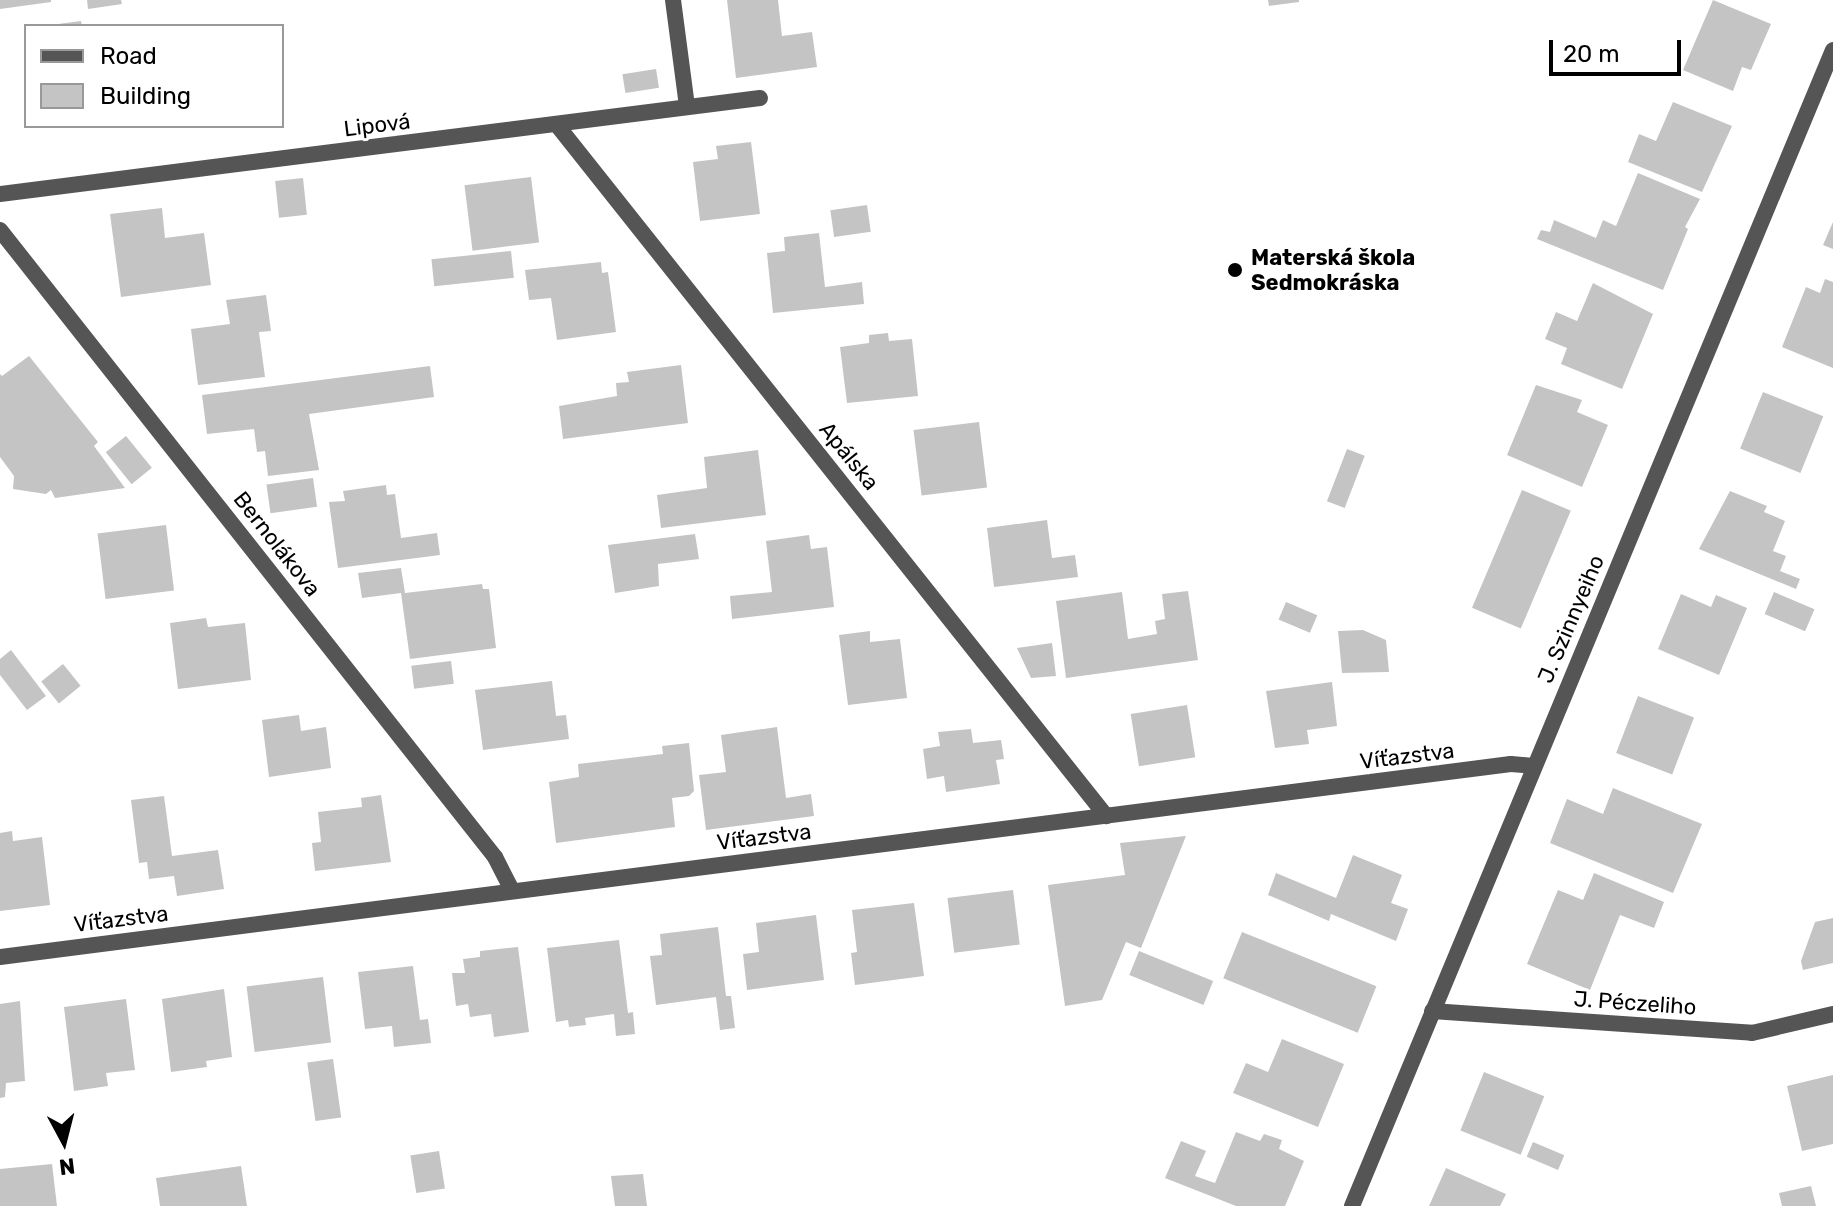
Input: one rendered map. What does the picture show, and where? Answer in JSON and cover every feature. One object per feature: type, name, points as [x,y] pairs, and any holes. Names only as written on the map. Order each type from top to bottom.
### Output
[{"type":"street","points":[[673,0],[687,107]]},
{"type":"street","name":"J. Szinnyeiho","points":[[1352,1206],[1833,50]]},
{"type":"street","name":"Lipová","points":[[0,194],[760,98]]},
{"type":"street","name":"Apálska","points":[[557,125],[1106,816]]},
{"type":"street","name":"Bernolákova","points":[[0,230],[495,857],[512,890]]},
{"type":"street","name":"Víťazstva","points":[[0,957],[1511,764],[1533,766]]},
{"type":"street","name":"J. Péczeliho","points":[[1432,1011],[1752,1033],[1833,1014]]},
{"type":"building","points":[[0,0],[51,0],[51,2],[0,9]]},
{"type":"building","points":[[87,0],[121,0],[122,4],[88,9]]},
{"type":"building","points":[[727,0],[778,0],[782,36],[812,32],[817,67],[736,78]]},
{"type":"building","points":[[1268,0],[1299,0],[1299,2],[1269,6]]},
{"type":"building","points":[[1713,0],[1771,24],[1751,70],[1742,67],[1733,91],[1683,70]]},
{"type":"building","points":[[656,69],[659,88],[625,93],[622,74]]},
{"type":"building","points":[[1673,102],[1732,126],[1702,192],[1628,162],[1639,134],[1656,141]]},
{"type":"building","points":[[751,142],[760,214],[700,221],[693,162],[718,159],[716,146]]},
{"type":"building","points":[[1638,173],[1700,199],[1685,227],[1688,229],[1663,290],[1537,239],[1541,230],[1550,232],[1554,220],[1596,238],[1603,220],[1616,226]]},
{"type":"building","points":[[531,177],[539,243],[473,251],[464,185]]},
{"type":"building","points":[[303,178],[307,215],[279,218],[275,181]]},
{"type":"building","points":[[867,205],[871,232],[834,237],[830,210]]},
{"type":"building","points":[[162,208],[165,238],[204,233],[211,285],[121,297],[110,214]]},
{"type":"building","points":[[1833,222],[1833,249],[1823,245]]},
{"type":"building","points":[[819,233],[825,287],[862,282],[864,304],[773,313],[767,253],[785,251],[784,237]]},
{"type":"building","points":[[511,251],[514,278],[434,286],[431,259]]},
{"type":"building","points":[[601,262],[602,273],[608,272],[616,332],[557,340],[551,298],[529,300],[525,270]]},
{"type":"building","points":[[1825,279],[1833,282],[1833,368],[1782,347],[1806,287],[1820,293]]},
{"type":"building","points":[[1593,283],[1653,314],[1622,389],[1561,364],[1567,348],[1545,339],[1556,312],[1577,321]]},
{"type":"building","points":[[266,295],[271,331],[259,332],[265,377],[198,385],[191,329],[230,324],[226,300]]},
{"type":"building","points":[[888,333],[889,341],[912,339],[918,396],[847,403],[840,347],[869,343],[869,335]]},
{"type":"building","points":[[29,356],[98,442],[94,446],[125,488],[55,498],[51,490],[46,494],[13,489],[14,476],[0,457],[0,374],[2,376]]},
{"type":"building","points":[[681,365],[688,423],[563,439],[559,406],[617,396],[616,383],[629,382],[627,372]]},
{"type":"building","points":[[430,366],[434,397],[309,414],[319,470],[268,476],[265,451],[257,452],[254,429],[207,434],[202,395]]},
{"type":"building","points":[[1536,385],[1582,400],[1577,412],[1608,425],[1582,487],[1507,455]]},
{"type":"building","points":[[1763,392],[1823,416],[1800,473],[1740,449]]},
{"type":"building","points":[[979,422],[987,488],[922,496],[913,430]]},
{"type":"building","points":[[126,436],[152,468],[132,484],[106,452]]},
{"type":"building","points":[[1347,449],[1365,456],[1345,508],[1327,501]]},
{"type":"building","points":[[758,450],[766,515],[661,528],[657,495],[707,488],[704,457]]},
{"type":"building","points":[[313,478],[317,507],[270,513],[266,485]]},
{"type":"building","points":[[386,485],[387,495],[395,494],[401,538],[437,533],[440,555],[338,568],[329,502],[345,501],[343,491]]},
{"type":"building","points":[[1522,490],[1571,511],[1521,629],[1472,608]]},
{"type":"building","points":[[1730,491],[1767,506],[1764,512],[1785,521],[1773,551],[1786,556],[1780,571],[1800,579],[1796,589],[1699,549]]},
{"type":"building","points":[[1047,520],[1052,558],[1075,555],[1078,577],[994,587],[987,528]]},
{"type":"building","points":[[166,525],[174,591],[106,599],[98,533]]},
{"type":"building","points":[[695,534],[699,559],[658,564],[659,586],[615,593],[608,545]]},
{"type":"building","points":[[809,535],[811,549],[827,547],[834,607],[732,619],[730,596],[772,592],[766,541]]},
{"type":"building","points":[[401,568],[405,593],[482,584],[483,589],[489,589],[496,648],[410,659],[401,593],[362,598],[358,573]]},
{"type":"building","points":[[1188,591],[1198,660],[1066,678],[1056,601],[1122,592],[1128,639],[1157,634],[1155,621],[1165,619],[1162,594]]},
{"type":"building","points":[[1774,592],[1815,609],[1805,631],[1765,614]]},
{"type":"building","points":[[1681,594],[1711,607],[1716,595],[1747,608],[1719,675],[1658,649]]},
{"type":"building","points":[[1286,602],[1317,615],[1310,633],[1279,619]]},
{"type":"building","points":[[206,618],[208,627],[245,623],[251,680],[178,689],[170,623]]},
{"type":"building","points":[[1363,630],[1386,640],[1389,672],[1342,673],[1338,631]]},
{"type":"building","points":[[870,631],[870,642],[900,639],[907,698],[848,705],[839,635]]},
{"type":"building","points":[[1052,643],[1056,676],[1031,678],[1017,648]]},
{"type":"building","points":[[11,650],[46,696],[27,710],[0,675],[0,659]]},
{"type":"building","points":[[451,661],[454,684],[414,689],[411,666]]},
{"type":"building","points":[[63,664],[81,686],[59,703],[41,682]]},
{"type":"building","points":[[552,681],[556,716],[566,715],[569,739],[483,750],[475,690]]},
{"type":"building","points":[[1332,682],[1337,726],[1307,730],[1309,744],[1275,748],[1266,691]]},
{"type":"building","points":[[1638,696],[1694,718],[1672,774],[1616,753]]},
{"type":"building","points":[[1187,705],[1195,757],[1139,766],[1131,714]]},
{"type":"building","points":[[299,715],[301,731],[326,727],[331,768],[269,777],[262,720]]},
{"type":"building","points":[[777,727],[786,798],[811,794],[814,816],[706,830],[699,775],[726,772],[721,735]]},
{"type":"building","points":[[971,729],[973,743],[1001,740],[1004,759],[996,760],[1000,784],[946,792],[944,776],[927,779],[923,749],[940,746],[938,732]]},
{"type":"building","points":[[689,743],[694,791],[689,796],[672,798],[675,827],[556,843],[549,782],[579,777],[578,764],[663,754],[662,746]]},
{"type":"building","points":[[1613,788],[1702,824],[1673,893],[1550,843],[1567,799],[1603,814]]},
{"type":"building","points":[[381,795],[391,862],[315,871],[312,843],[321,842],[318,812],[362,807],[361,798]]},
{"type":"building","points":[[164,796],[172,856],[218,850],[224,889],[177,896],[174,876],[149,879],[147,862],[139,863],[131,800]]},
{"type":"building","points":[[12,831],[13,841],[42,837],[50,905],[0,911],[0,833]]},
{"type":"building","points":[[1186,836],[1141,948],[1126,942],[1102,1000],[1065,1006],[1048,885],[1125,875],[1120,843]]},
{"type":"building","points":[[1353,855],[1402,875],[1391,903],[1408,909],[1396,941],[1331,914],[1329,921],[1268,895],[1276,873],[1336,898]]},
{"type":"building","points":[[1594,873],[1664,902],[1654,928],[1620,915],[1590,990],[1527,964],[1558,890],[1583,900]]},
{"type":"building","points":[[1013,890],[1020,945],[954,953],[947,898]]},
{"type":"building","points":[[914,903],[924,976],[855,985],[851,953],[857,952],[852,910]]},
{"type":"building","points":[[816,915],[824,980],[747,990],[743,954],[759,952],[756,923]]},
{"type":"building","points":[[1833,918],[1833,963],[1803,970],[1801,961],[1815,922]]},
{"type":"building","points":[[718,927],[726,996],[731,996],[735,1028],[720,1030],[716,997],[656,1005],[650,956],[662,955],[660,934]]},
{"type":"building","points":[[1242,932],[1376,986],[1358,1033],[1223,978]]},
{"type":"building","points":[[619,940],[628,1013],[633,1012],[635,1034],[616,1036],[614,1014],[585,1018],[586,1025],[569,1027],[568,1020],[556,1022],[547,948]]},
{"type":"building","points":[[518,947],[529,1032],[494,1037],[491,1014],[470,1017],[468,1004],[456,1006],[452,973],[465,973],[463,959],[480,957],[480,951]]},
{"type":"building","points":[[1139,951],[1213,981],[1203,1005],[1129,975]]},
{"type":"building","points":[[413,966],[420,1020],[428,1019],[431,1043],[394,1047],[392,1026],[365,1029],[358,972]]},
{"type":"building","points":[[323,977],[331,1043],[255,1052],[247,986]]},
{"type":"building","points":[[224,989],[232,1057],[206,1061],[207,1067],[171,1072],[162,999]]},
{"type":"building","points":[[126,999],[135,1070],[106,1073],[108,1086],[74,1091],[64,1007]]},
{"type":"building","points":[[20,1001],[25,1081],[6,1083],[5,1097],[0,1098],[0,1004]]},
{"type":"building","points":[[1282,1039],[1344,1064],[1318,1127],[1233,1093],[1246,1063],[1268,1072]]},
{"type":"building","points":[[333,1059],[341,1117],[315,1121],[307,1063]]},
{"type":"building","points":[[1484,1072],[1544,1096],[1521,1155],[1460,1130]]},
{"type":"building","points":[[1833,1075],[1833,1144],[1802,1151],[1787,1086]]},
{"type":"building","points":[[1236,1132],[1260,1141],[1264,1134],[1282,1140],[1279,1149],[1304,1161],[1285,1206],[1236,1206],[1165,1178],[1181,1141],[1206,1151],[1195,1176],[1215,1183]]},
{"type":"building","points":[[1533,1142],[1564,1155],[1558,1170],[1527,1157]]},
{"type":"building","points":[[439,1151],[445,1189],[416,1193],[410,1156]]},
{"type":"building","points":[[52,1164],[57,1206],[0,1206],[0,1169]]},
{"type":"building","points":[[241,1166],[247,1206],[160,1206],[156,1178]]},
{"type":"building","points":[[1446,1168],[1506,1194],[1500,1206],[1429,1206]]},
{"type":"building","points":[[643,1174],[647,1206],[615,1206],[611,1176]]},
{"type":"building","points":[[1811,1186],[1816,1206],[1782,1206],[1779,1193]]},
{"type":"place","name":"Materská škola Sedmokráska","points":[[1235,270]]}]
